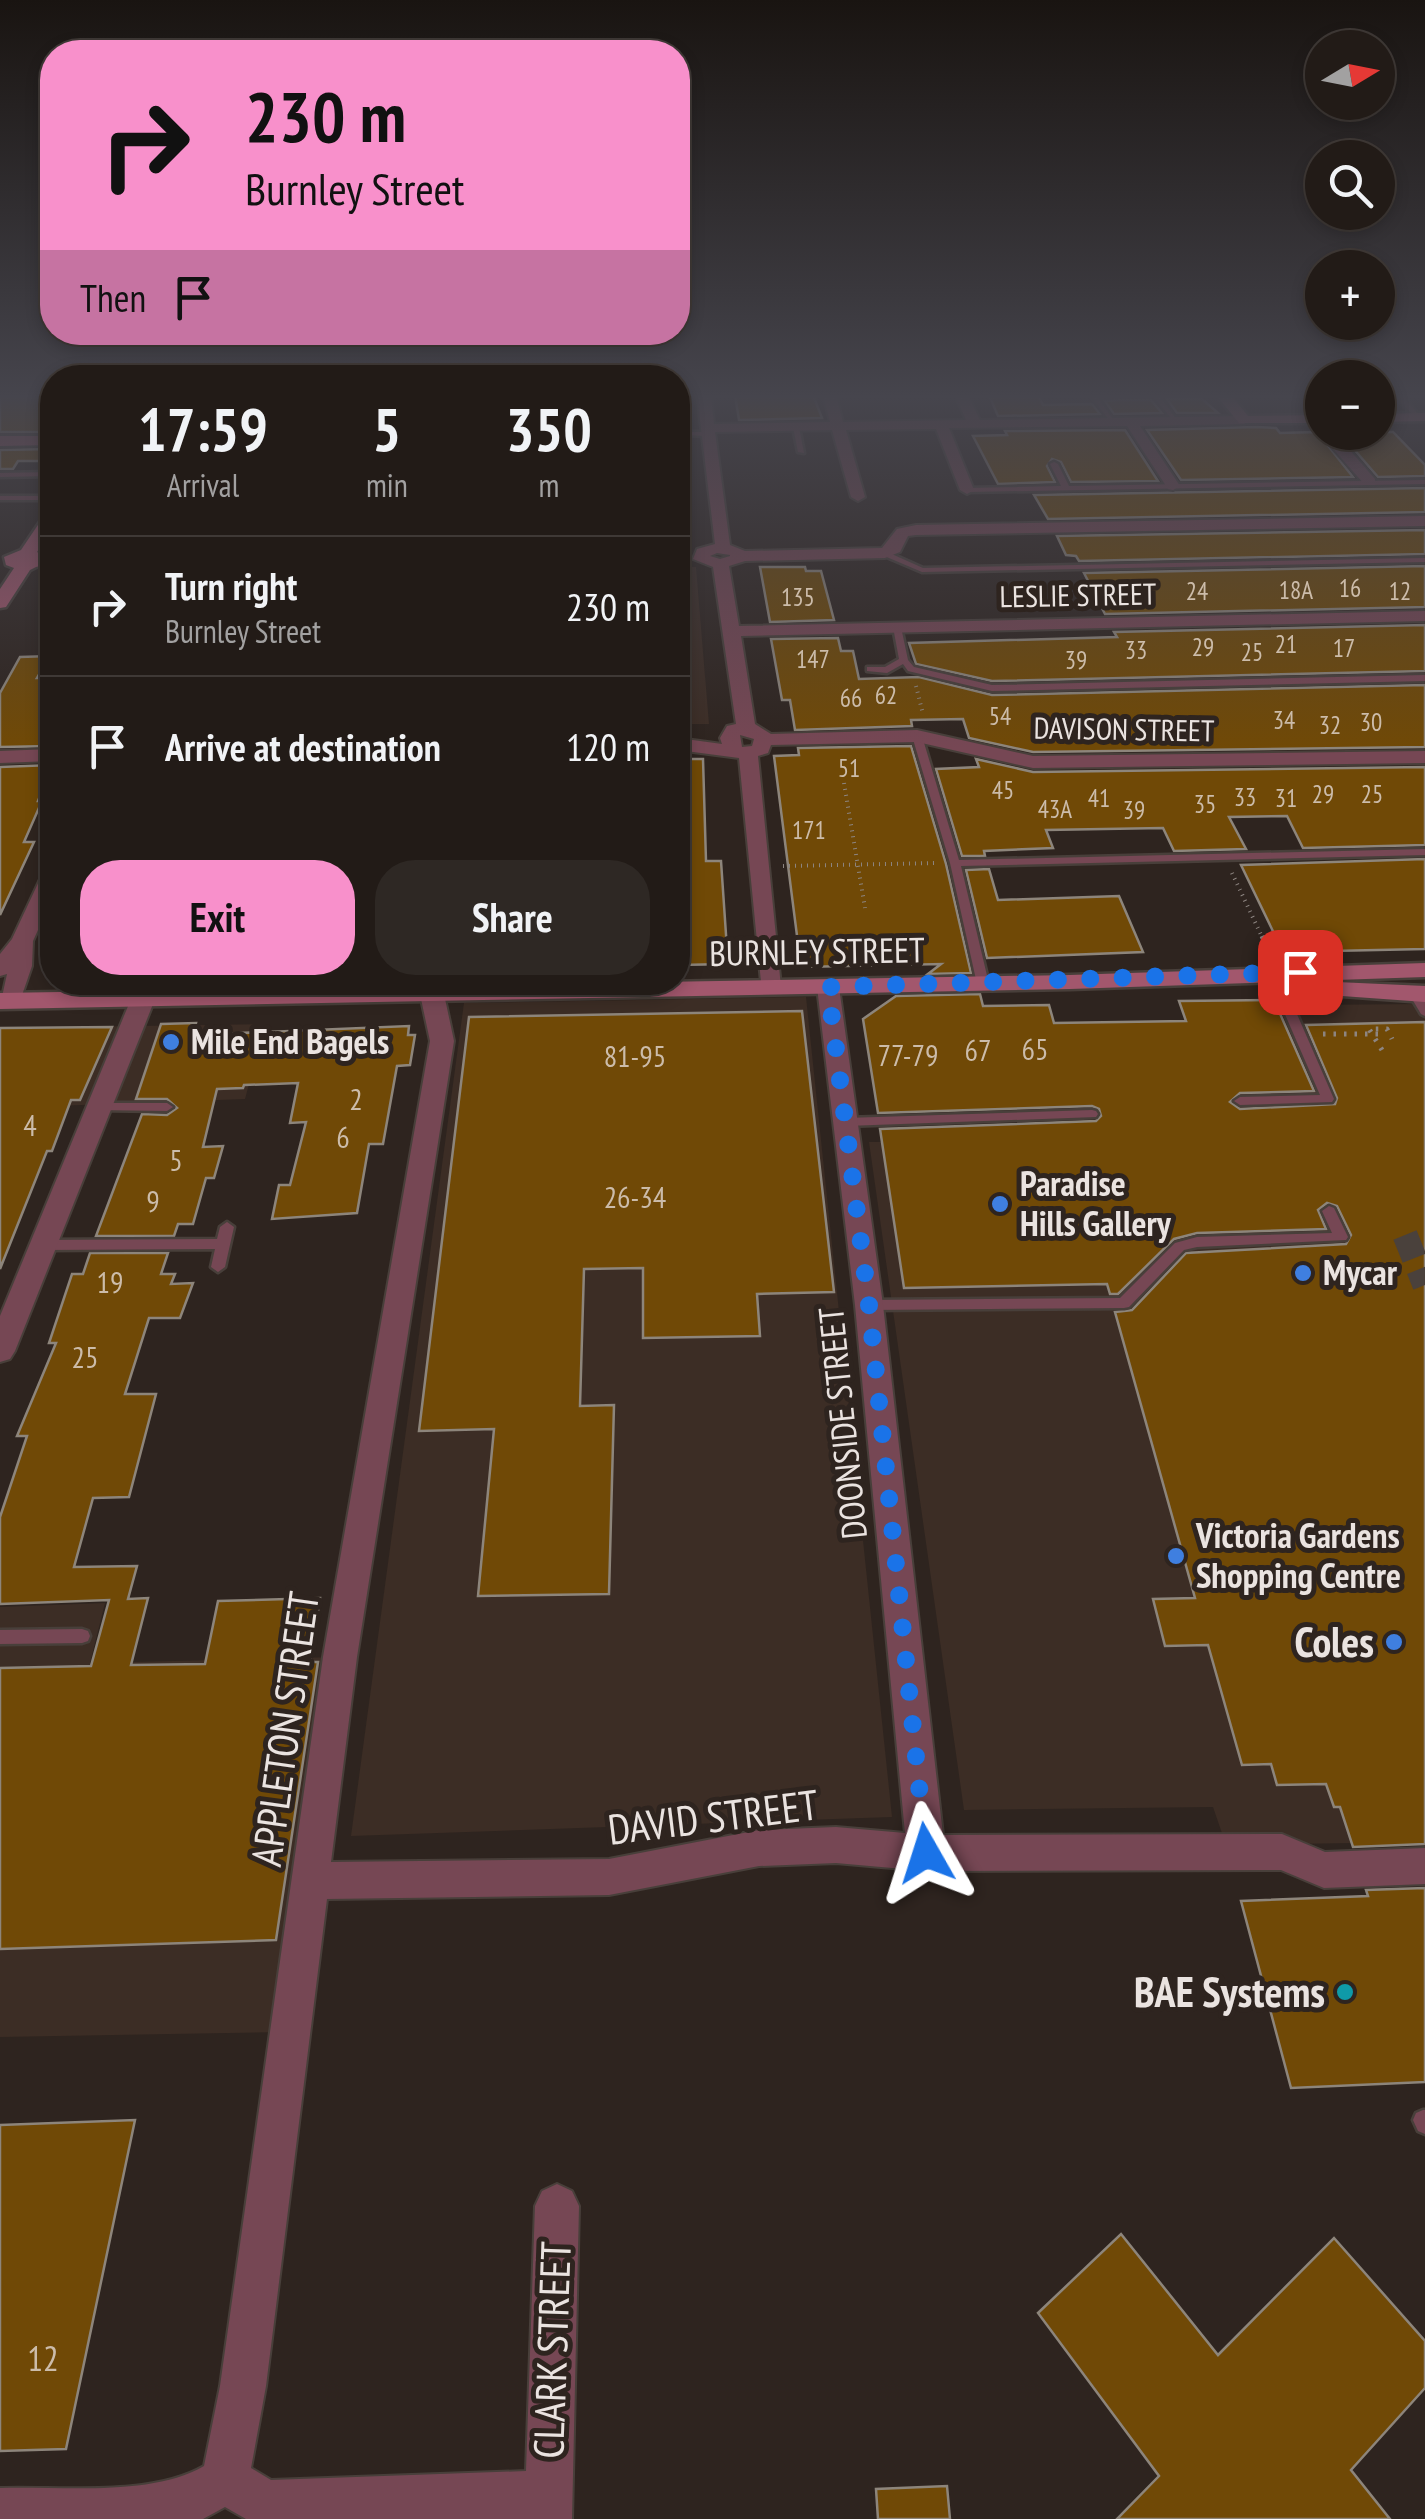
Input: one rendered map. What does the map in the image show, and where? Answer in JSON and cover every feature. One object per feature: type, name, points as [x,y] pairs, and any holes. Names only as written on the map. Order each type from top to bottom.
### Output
[{"type":"main road","points":[[0,602],[40,537]]},
{"type":"main road","name":"BURNLEY STREET","points":[[1094,982],[1199,974],[1418,988]]},
{"type":"main road","name":"BURNLEY STREET","points":[[690,989],[1094,982],[1418,988]]},
{"type":"main road","name":"BURNLEY STREET","points":[[4,1001],[360,995]]},
{"type":"street","points":[[717,513],[770,987]]},
{"type":"street","points":[[694,556],[706,550],[722,556],[885,553],[894,549],[902,532],[916,530],[1425,521]]},
{"type":"street","name":"LESLIE STREET","points":[[731,631],[1425,616]]},
{"type":"street","name":"DAVISON STREET","points":[[690,741],[922,731],[1033,762],[1425,757]]},
{"type":"street","points":[[0,748],[40,748]]},
{"type":"street","points":[[0,756],[40,756]]},
{"type":"street","points":[[0,969],[22,941],[40,902]]},
{"type":"street","points":[[4,1001],[21,966],[22,941]]},
{"type":"street","name":"DOONSIDE STREET","points":[[828,987],[869,1305],[926,1853]]},
{"type":"street","name":"APPLETON STREET","points":[[225,2480],[243,2386],[340,1657],[442,1042],[432,995]]},
{"type":"street","points":[[0,1348],[143,998]]},
{"type":"street","name":"DAVID STREET","points":[[308,1881],[609,1878],[758,1848],[836,1846],[926,1853],[1282,1852],[1324,1870],[1425,1866]]},
{"type":"street","name":"CLARK STREET","points":[[225,2480],[267,2504],[548,2507],[556,2206]]},
{"type":"street","points":[[0,2512],[156,2508],[194,2499],[225,2480]]},
{"type":"lane","points":[[885,553],[922,570],[1425,560]]},
{"type":"lane","points":[[897,627],[908,664]]},
{"type":"lane","points":[[870,669],[888,670],[908,664],[992,688],[1425,678]]},
{"type":"lane","points":[[922,731],[983,984]]},
{"type":"lane","points":[[955,863],[1425,852]]},
{"type":"lane","points":[[1240,1102],[1328,1100],[1280,988]]},
{"type":"lane","points":[[98,1107],[167,1107]]},
{"type":"lane","points":[[846,1122],[1092,1114]]},
{"type":"lane","points":[[869,1305],[1124,1302],[1180,1246],[1197,1242],[1341,1238],[1329,1211]]},
{"type":"lane","points":[[218,1266],[228,1227]]},
{"type":"lane","points":[[42,1246],[224,1244]]},
{"type":"lane","points":[[0,1638],[82,1636]]},
{"type":"path","points":[[908,664],[922,731]]},
{"type":"path","points":[[844,782],[865,908]]},
{"type":"path","points":[[1225,857],[1274,961]]},
{"type":"path","points":[[782,866],[955,863]]},
{"type":"path","points":[[1313,1024],[1318,1034],[1336,1034],[1354,1034],[1373,1034],[1383,1034],[1380,1028],[1366,1027],[1378,1043]]},
{"type":"path","points":[[1369,1029],[1388,1029],[1392,1039],[1378,1043],[1369,1029]]},
{"type":"shaded area","points":[[690,567],[696,567],[709,724],[690,724]]},
{"type":"shaded area","points":[[806,997],[892,1817],[351,1836],[464,1003]]},
{"type":"shaded area","name":"Victoria Gardens Shopping Centre","points":[[1425,1004],[1425,1842],[1226,1845],[1213,1807],[964,1810],[869,1142],[1233,1140],[1187,1006]]},
{"type":"shaded area","points":[[265,1024],[245,1099],[0,1108],[0,1028]]},
{"type":"shaded area","points":[[105,1603],[90,1663],[340,1657],[289,2032],[0,2037],[0,1607]]},
{"type":"building","points":[[1044,513],[1395,513],[1048,519]]},
{"type":"building","points":[[1425,530],[1425,554],[1079,561],[1076,556],[1066,555],[1057,536]]},
{"type":"building","points":[[1425,566],[1425,607],[1105,614],[1084,573]]},
{"type":"building","points":[[760,567],[821,571],[834,620],[770,622]]},
{"type":"building","points":[[1425,625],[1425,671],[992,681],[916,664],[909,643],[1117,637],[1114,632]]},
{"type":"building","points":[[838,638],[841,651],[853,651],[859,679],[919,677],[992,695],[1425,685],[1425,747],[1033,752],[969,738],[963,719],[911,720],[912,726],[795,730],[790,700],[782,700],[771,639]]},
{"type":"building","points":[[40,656],[40,746],[0,747],[0,693],[20,657]]},
{"type":"building","points":[[911,746],[946,864],[971,973],[928,974],[941,964],[801,967],[774,756],[799,755],[798,748]]},
{"type":"building","points":[[690,759],[703,759],[706,861],[721,861],[728,964],[690,965]]},
{"type":"building","points":[[976,759],[1033,772],[1425,767],[1425,845],[1303,848],[1287,816],[1229,817],[1246,849],[1174,851],[1163,828],[1046,830],[1053,848],[984,851],[985,856],[962,856],[936,769],[979,767]]},
{"type":"building","points":[[40,765],[40,806],[24,842],[34,842],[0,915],[0,767]]},
{"type":"building","points":[[1425,859],[1425,949],[1283,952],[1241,865]]},
{"type":"building","points":[[989,869],[998,900],[1119,896],[1143,952],[987,958],[966,870]]},
{"type":"building","points":[[980,994],[983,1006],[1049,1005],[1054,1023],[1186,1021],[1179,1001],[1274,1000],[1314,1091],[1240,1093],[1230,1102],[1240,1109],[1335,1104],[1337,1098],[1306,1025],[1425,1022],[1425,1844],[1353,1847],[1340,1807],[1334,1807],[1326,1784],[1277,1785],[1271,1764],[1242,1765],[1208,1645],[1165,1646],[1153,1599],[1195,1598],[1115,1312],[1132,1310],[1186,1253],[1346,1244],[1351,1235],[1337,1206],[1327,1203],[1318,1210],[1326,1229],[1197,1233],[1174,1239],[1118,1294],[1110,1294],[1107,1284],[904,1288],[880,1129],[1096,1121],[1101,1116],[1099,1109],[1092,1106],[878,1113],[863,1019],[896,996]]},
{"type":"building","points":[[802,1011],[834,1292],[757,1294],[760,1336],[643,1338],[643,1268],[584,1269],[580,1406],[614,1405],[609,1594],[478,1596],[494,1429],[419,1431],[469,1017]]},
{"type":"building","points":[[196,1023],[193,1035],[409,1026],[408,1035],[415,1035],[410,1065],[397,1066],[383,1144],[369,1144],[357,1213],[272,1219],[279,1185],[290,1185],[306,1122],[290,1123],[298,1083],[244,1085],[217,1089],[203,1147],[223,1146],[214,1178],[206,1178],[193,1224],[178,1224],[174,1236],[96,1236],[142,1114],[167,1115],[177,1108],[167,1099],[136,1099],[161,1024]]},
{"type":"building","points":[[112,1027],[80,1100],[71,1100],[52,1151],[47,1151],[0,1269],[0,1028]]},
{"type":"building","points":[[90,1253],[168,1253],[161,1274],[175,1274],[171,1284],[193,1283],[180,1318],[149,1318],[125,1394],[156,1394],[129,1497],[93,1498],[74,1567],[137,1566],[128,1599],[148,1598],[131,1665],[205,1664],[218,1601],[320,1598],[310,1662],[318,1662],[276,1940],[0,1949],[0,1668],[91,1666],[109,1600],[0,1604],[0,1517],[27,1436],[17,1436],[56,1343],[49,1343],[72,1274],[83,1274]]},
{"type":"building","name":"BAE Systems","points":[[1425,1888],[1425,2082],[1291,2088],[1241,1901],[1368,1896],[1366,1890]]},
{"type":"building","points":[[135,2120],[66,2449],[0,2451],[0,2125]]},
{"type":"building","points":[[1121,2234],[1218,2355],[1334,2238],[1425,2341],[1425,2388],[1351,2470],[1390,2519],[1117,2519],[1159,2476],[1038,2313]]},
{"type":"building","points":[[947,2486],[950,2519],[878,2519],[876,2489]]},
{"type":"tunnel","points":[[1405,1235],[1425,1285]]},
{"type":"place","name":"Mile End Bagels","points":[[171,1042]]},
{"type":"place","name":"Paradise Hills Gallery","points":[[1000,1204]]},
{"type":"place","name":"Mycar","points":[[1303,1273]]},
{"type":"place","name":"Victoria Gardens Shopping Centre","points":[[1176,1556]]},
{"type":"place","name":"Coles","points":[[1394,1642]]},
{"type":"place","name":"BAE Systems","points":[[1345,1992]]},
{"type":"route","points":[[926,1853],[869,1305],[828,987],[1300,972]]}]
